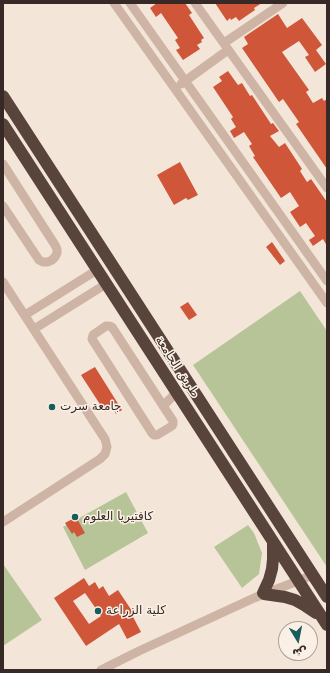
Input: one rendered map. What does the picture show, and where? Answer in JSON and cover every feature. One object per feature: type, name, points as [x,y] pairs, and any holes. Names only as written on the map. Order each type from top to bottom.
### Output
[{"type":"highway","name":"طريق الجامعة","points":[[3,96],[327,597]]},
{"type":"highway","name":"طريق الجامعة","points":[[3,124],[324,620]]},
{"type":"highway","points":[[272,541],[272,569],[269,580],[260,595],[285,597],[294,600],[304,605],[324,620]]},
{"type":"street","points":[[114,3],[327,303]]},
{"type":"street","points":[[130,3],[327,281]]},
{"type":"street","points":[[195,3],[327,188]]},
{"type":"street","points":[[175,89],[226,46],[282,3]]},
{"type":"street","points":[[3,206],[39,260],[48,262],[56,257],[56,245],[4,167]]},
{"type":"street","points":[[25,316],[97,270]]},
{"type":"street","points":[[3,282],[101,433],[107,447],[105,454],[100,459],[3,522]]},
{"type":"street","points":[[34,329],[106,284]]},
{"type":"street","points":[[106,326],[112,327],[163,406],[173,421],[173,424],[154,435],[92,339],[93,335],[106,326]]},
{"type":"street","points":[[163,406],[176,393]]},
{"type":"street","points":[[101,670],[310,571]]},
{"type":"green space","points":[[300,291],[327,331],[327,567],[193,365]]},
{"type":"green space","points":[[126,492],[148,533],[85,570],[63,527]]},
{"type":"green space","points":[[248,525],[254,533],[262,553],[259,574],[242,588],[214,547]]},
{"type":"green space","points":[[3,564],[42,620],[3,646]]},
{"type":"building","points":[[157,3],[185,3],[192,13],[189,15],[204,38],[201,40],[202,42],[197,45],[200,49],[183,60],[176,50],[180,48],[175,40],[178,38],[161,13],[156,17],[150,8]]},
{"type":"building","points":[[215,3],[262,3],[239,21],[236,17],[231,20],[230,18],[227,21]]},
{"type":"building","points":[[278,14],[287,28],[302,18],[322,45],[316,50],[326,64],[315,72],[305,57],[309,55],[299,41],[282,52],[309,90],[306,92],[313,103],[322,98],[324,101],[327,99],[327,169],[296,124],[299,122],[283,99],[279,102],[242,48],[248,44],[244,37]]},
{"type":"building","points":[[228,71],[238,85],[242,83],[250,96],[252,95],[271,124],[273,123],[279,131],[270,136],[279,147],[285,143],[302,169],[300,171],[307,182],[311,179],[327,202],[327,246],[323,239],[313,246],[309,240],[315,236],[306,223],[300,227],[290,212],[299,206],[290,192],[281,198],[253,157],[255,156],[249,146],[252,144],[244,132],[234,138],[230,131],[236,127],[231,119],[233,117],[213,87],[222,81],[219,77]]},
{"type":"building","points":[[180,162],[198,195],[188,200],[186,198],[174,205],[157,175]]},
{"type":"building","points":[[272,242],[285,261],[280,265],[266,247]]},
{"type":"building","points":[[188,302],[197,315],[189,320],[180,307]]},
{"type":"building","points":[[95,367],[122,410],[116,414],[112,408],[105,412],[81,375]]},
{"type":"building","points":[[76,517],[85,533],[77,537],[74,532],[72,534],[65,523]]},
{"type":"building","points":[[84,578],[89,586],[95,582],[99,589],[103,586],[109,596],[118,590],[134,614],[132,615],[141,632],[127,639],[119,624],[86,646],[54,598]],"holes":[[[85,593],[101,616],[89,624],[73,601]]]},
{"type":"place","name":"جامعة سرت","points":[[52,407]]},
{"type":"place","name":"كافتيريا العلوم","points":[[75,517]]},
{"type":"place","name":"كلية الزراعة","points":[[98,611]]}]
